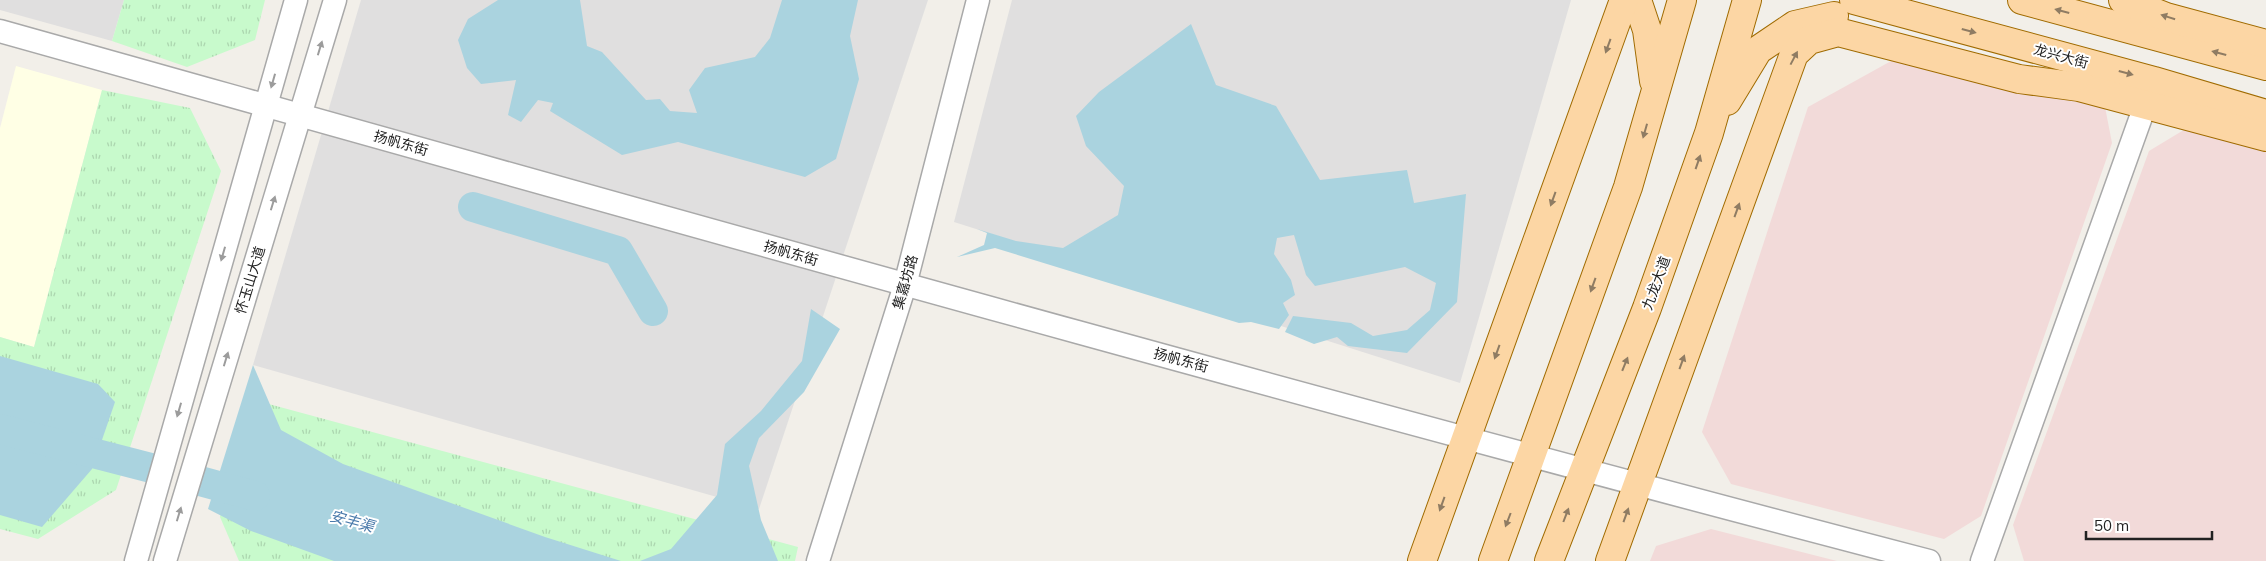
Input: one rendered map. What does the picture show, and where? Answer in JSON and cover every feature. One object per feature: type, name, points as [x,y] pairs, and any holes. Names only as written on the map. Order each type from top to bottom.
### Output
[{"type":"main road","points":[[1422,561],[1624,0]]},
{"type":"main road","points":[[1637,0],[1647,30],[1656,93]]},
{"type":"main road","points":[[1493,561],[1628,187],[1682,0]]},
{"type":"main road","name":"九龙大道","points":[[1549,561],[1647,308],[1709,133],[1747,0]]},
{"type":"main road","name":"龙兴大街","points":[[1854,0],[1932,21],[2150,93],[2266,114]]},
{"type":"main road","points":[[2022,0],[2266,66]]},
{"type":"main road","points":[[2123,0],[2166,17],[2266,44]]},
{"type":"main road","points":[[1709,133],[1758,50],[1795,25],[1849,12],[1932,21]]},
{"type":"main road","points":[[1610,561],[1794,54],[1809,40],[1838,32],[2019,79],[2150,93],[2266,137]]},
{"type":"street","points":[[136,561],[296,0]]},
{"type":"street","name":"怀玉山大道","points":[[165,561],[335,0]]},
{"type":"street","name":"集嘉坊路","points":[[818,561],[905,285],[978,0]]},
{"type":"street","name":"扬帆东街","points":[[0,31],[905,285],[1583,471],[1929,561]]},
{"type":"street","points":[[1982,561],[2150,93]]},
{"type":"shaded area","points":[[0,0],[124,0],[112,41],[0,10]]},
{"type":"shaded area","points":[[361,0],[928,0],[759,509],[253,365]]},
{"type":"shaded area","points":[[1012,0],[1571,0],[1460,383],[954,222]]},
{"type":"shaded area","points":[[1911,50],[2105,107],[2112,143],[1981,516],[1944,539],[1731,484],[1702,432],[1808,107]]},
{"type":"shaded area","points":[[16,66],[102,90],[34,347],[0,337],[0,128]]},
{"type":"shaded area","points":[[2192,125],[2266,149],[2266,561],[2024,561],[2013,525],[2149,151]]},
{"type":"shaded area","points":[[1711,529],[1837,561],[1650,561],[1656,546]]},
{"type":"green space","points":[[124,0],[265,0],[255,40],[187,67],[112,41]]},
{"type":"green space","points":[[102,90],[190,108],[221,171],[116,490],[38,539],[0,529],[0,337],[34,347]]},
{"type":"green space","points":[[254,400],[798,547],[795,561],[239,561],[220,517]]},
{"type":"water","points":[[498,0],[580,0],[587,46],[602,52],[646,100],[660,99],[670,111],[697,113],[689,90],[705,68],[755,57],[770,38],[782,0],[858,0],[850,36],[859,79],[836,159],[805,177],[678,142],[622,155],[550,111],[553,103],[538,100],[521,122],[508,115],[516,80],[481,84],[467,68],[458,40],[468,19]]},
{"type":"water","points":[[1191,24],[1216,85],[1276,106],[1320,180],[1407,170],[1414,203],[1466,194],[1457,302],[1407,353],[1348,346],[1337,337],[1314,344],[1285,332],[1293,316],[1351,323],[1373,336],[1407,330],[1430,310],[1436,283],[1405,267],[1315,286],[1306,275],[1294,235],[1277,238],[1274,254],[1291,280],[1295,295],[1283,303],[1289,315],[1279,329],[1251,322],[1239,323],[995,248],[957,257],[984,245],[987,233],[977,229],[1016,241],[1063,248],[1118,215],[1124,186],[1086,146],[1076,116],[1099,92]]},
{"type":"water","points":[[811,309],[840,329],[804,392],[759,438],[749,466],[761,520],[778,561],[640,561],[671,549],[717,495],[725,444],[761,411],[802,361]]},
{"type":"water","points":[[0,356],[98,384],[115,402],[92,469],[42,527],[0,515]]},
{"type":"water","points":[[253,365],[281,430],[343,464],[545,537],[621,561],[334,561],[251,531],[208,509]]},
{"type":"waterway","points":[[473,207],[618,251],[653,311]]},
{"type":"waterway","points":[[0,429],[151,468]]},
{"type":"waterway","name":"安丰渠","points":[[200,481],[255,496]]}]
